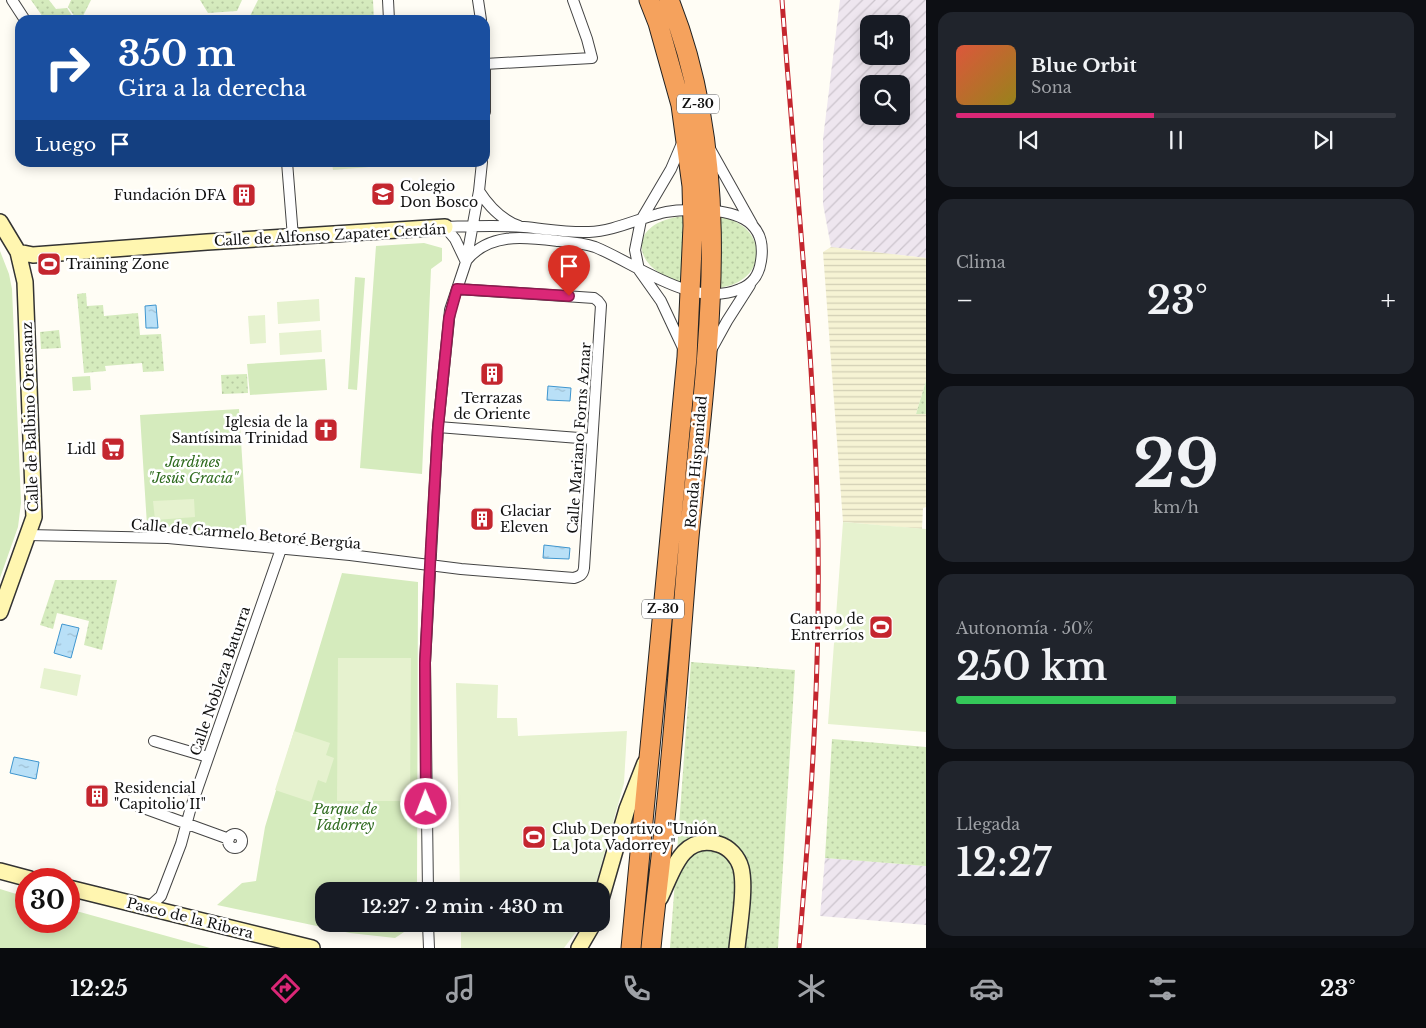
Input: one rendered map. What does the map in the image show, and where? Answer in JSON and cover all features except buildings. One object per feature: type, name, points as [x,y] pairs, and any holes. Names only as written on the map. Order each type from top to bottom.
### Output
[{"type":"highway","name":"Ronda Hispanidad","points":[[631,948],[687,357],[691,291],[692,186],[685,136],[678,97],[658,22],[649,0]]},
{"type":"highway","name":"Ronda Hispanidad","points":[[651,948],[666,818],[711,293],[711,211],[706,144],[691,69],[670,0]]},
{"type":"street","points":[[12,0],[22,15]]},
{"type":"street","points":[[388,0],[389,15]]},
{"type":"street","points":[[478,0],[480,15]]},
{"type":"street","points":[[490,63],[592,58],[573,0]]},
{"type":"street","points":[[685,136],[671,170],[642,220],[636,242],[636,255],[638,270],[662,301],[687,357]]},
{"type":"street","points":[[706,144],[754,227],[761,241],[762,256],[759,272],[727,321],[706,360]]},
{"type":"street","points":[[287,167],[293,238]]},
{"type":"street","points":[[428,882],[425,663],[438,428],[450,310],[466,262],[481,167]]},
{"type":"street","points":[[479,191],[498,213],[512,224],[522,227]]},
{"type":"street","name":"Calle de Alfonso Zapater Cerdán","points":[[18,252],[32,255],[473,226],[591,232],[607,230],[658,214],[692,210],[733,214],[740,216],[754,227]]},
{"type":"street","name":"Calle de Balbino Orensanz","points":[[0,222],[18,252],[25,282],[34,506],[34,517],[0,612]]},
{"type":"street","points":[[445,228],[455,240],[466,262]]},
{"type":"street","points":[[466,262],[473,253],[505,238],[524,237],[589,245],[638,270],[691,291],[711,293],[734,292],[752,283]]},
{"type":"street","name":"Calle Mariano Forns Aznar","points":[[457,289],[594,298],[601,305],[583,574]]},
{"type":"street","points":[[438,428],[592,439]]},
{"type":"street","name":"Calle de Carmelo Betoré Bergúa","points":[[28,535],[168,538],[574,578],[583,574]]},
{"type":"street","name":"Calle Nobleza Baturra","points":[[162,896],[281,548]]},
{"type":"street","points":[[154,741],[208,758]]},
{"type":"street","points":[[606,882],[627,809],[651,748]]},
{"type":"street","points":[[138,806],[229,839]]},
{"type":"street","points":[[655,908],[666,887],[672,869],[688,849],[698,844],[721,845],[735,856],[741,869],[742,887],[737,948]]},
{"type":"street","points":[[0,871],[15,875]]},
{"type":"street","name":"Paseo de la Ribera","points":[[80,891],[312,948]]},
{"type":"street","points":[[148,908],[162,896],[167,912]]},
{"type":"street","points":[[428,932],[428,947]]},
{"type":"street","points":[[578,948],[588,932]]},
{"type":"shaded area","points":[[840,0],[926,0],[926,258],[831,247],[823,204],[823,139]]},
{"type":"shaded area","points":[[831,247],[926,258],[926,381],[916,414],[926,414],[926,507],[923,508],[922,529],[843,522],[823,252]]},
{"type":"shaded area","points":[[825,858],[926,866],[926,925],[820,916]]},
{"type":"green space","points":[[31,0],[49,0],[56,9],[67,8],[72,15],[42,15]]},
{"type":"green space","points":[[71,0],[91,0],[84,15],[74,15],[68,7]]},
{"type":"green space","points":[[200,0],[242,0],[237,11],[208,13]]},
{"type":"green space","points":[[258,0],[373,0],[374,15],[250,15]]},
{"type":"green space","points":[[333,167],[369,167],[333,170]]},
{"type":"green space","points":[[684,216],[684,283],[666,277],[653,268],[645,258],[642,247],[644,236],[652,227],[665,220]]},
{"type":"green space","points":[[719,217],[735,222],[747,230],[754,241],[757,252],[755,264],[747,275],[735,283],[718,288]]},
{"type":"green space","points":[[424,243],[442,248],[442,261],[431,269],[422,474],[360,468],[376,246]]},
{"type":"green space","points":[[0,251],[9,274],[12,289],[21,503],[18,527],[0,578]]},
{"type":"green space","points":[[355,277],[365,278],[357,390],[348,389]]},
{"type":"green space","points":[[86,293],[87,306],[103,305],[104,316],[138,313],[140,335],[161,334],[164,371],[143,372],[142,363],[105,366],[106,371],[84,373],[77,294]]},
{"type":"green space","points":[[319,299],[320,321],[278,324],[277,302]]},
{"type":"green space","points":[[265,315],[266,343],[250,344],[248,316]]},
{"type":"green space","points":[[59,330],[61,348],[41,349],[40,332]]},
{"type":"green space","points":[[321,330],[322,352],[280,355],[279,333]]},
{"type":"green space","points":[[325,359],[327,390],[250,395],[247,364]]},
{"type":"green space","points":[[247,374],[248,393],[222,394],[221,375]]},
{"type":"green space","points":[[90,376],[91,390],[73,391],[72,377]]},
{"type":"green space","points":[[926,381],[926,414],[916,414]]},
{"type":"green space","name":"Jardines \"Jesús Gracia\"","points":[[239,409],[247,535],[147,525],[140,415]]},
{"type":"green space","points":[[194,499],[195,517],[155,520],[153,501]]},
{"type":"green space","name":"Campo de Entrerríos","points":[[843,522],[926,529],[926,732],[828,724]]},
{"type":"green space","name":"Parque de Vadorrey","points":[[342,573],[418,582],[417,882],[315,882],[315,926],[217,905],[242,883],[256,881],[265,827]]},
{"type":"green space","points":[[55,580],[117,580],[102,650],[84,645],[89,621],[57,613],[53,629],[40,625]]},
{"type":"green space","points":[[338,658],[411,658],[410,801],[337,801]]},
{"type":"green space","points":[[691,662],[795,670],[778,948],[670,948]]},
{"type":"green space","points":[[44,668],[81,675],[77,696],[40,688]]},
{"type":"green space","name":"Club Deportivo \"Unión La Jota Vadorrey\"","points":[[456,683],[498,685],[497,718],[517,718],[518,736],[627,731],[624,783],[596,882],[460,882]]},
{"type":"green space","points":[[294,731],[330,743],[326,755],[334,758],[326,783],[318,780],[311,802],[275,790]]},
{"type":"green space","points":[[832,739],[926,747],[926,866],[825,858]]},
{"type":"green space","points":[[0,889],[15,894],[15,933],[80,933],[80,912],[210,948],[0,948]]},
{"type":"green space","name":"Parque de Vadorrey","points":[[345,932],[404,932],[395,938]]},
{"type":"green space","points":[[461,932],[576,932],[564,948],[461,948]]},
{"type":"water","points":[[156,305],[158,328],[146,328],[145,306]]},
{"type":"water","points":[[548,386],[571,388],[570,401],[547,400]]},
{"type":"water","points":[[544,545],[570,548],[569,559],[543,558]]},
{"type":"water","points":[[62,624],[79,628],[71,658],[54,653]]},
{"type":"water","points":[[14,757],[39,762],[36,779],[10,773]]},
{"type":"railway","points":[[782,0],[811,371],[817,495],[818,609],[815,722],[799,948]]},
{"type":"place","name":"Colegio Don Bosco","points":[[383,194]]},
{"type":"place","name":"Fundación DFA","points":[[244,195]]},
{"type":"place","name":"Training Zone","points":[[49,264]]},
{"type":"place","name":"Terrazas de Oriente","points":[[492,374]]},
{"type":"place","name":"Iglesia de la Santísima Trinidad","points":[[326,430]]},
{"type":"place","name":"Lidl","points":[[113,449]]},
{"type":"place","name":"Glaciar Eleven","points":[[482,519]]},
{"type":"place","name":"Campo de Entrerríos","points":[[881,627]]},
{"type":"place","name":"Residencial \"Capitolio II\"","points":[[97,796]]},
{"type":"place","name":"Club Deportivo \"Unión La Jota Vadorrey\"","points":[[534,837]]},
{"type":"route","points":[[426,804],[425,663],[438,428],[450,310],[457,289],[569,296]]}]
